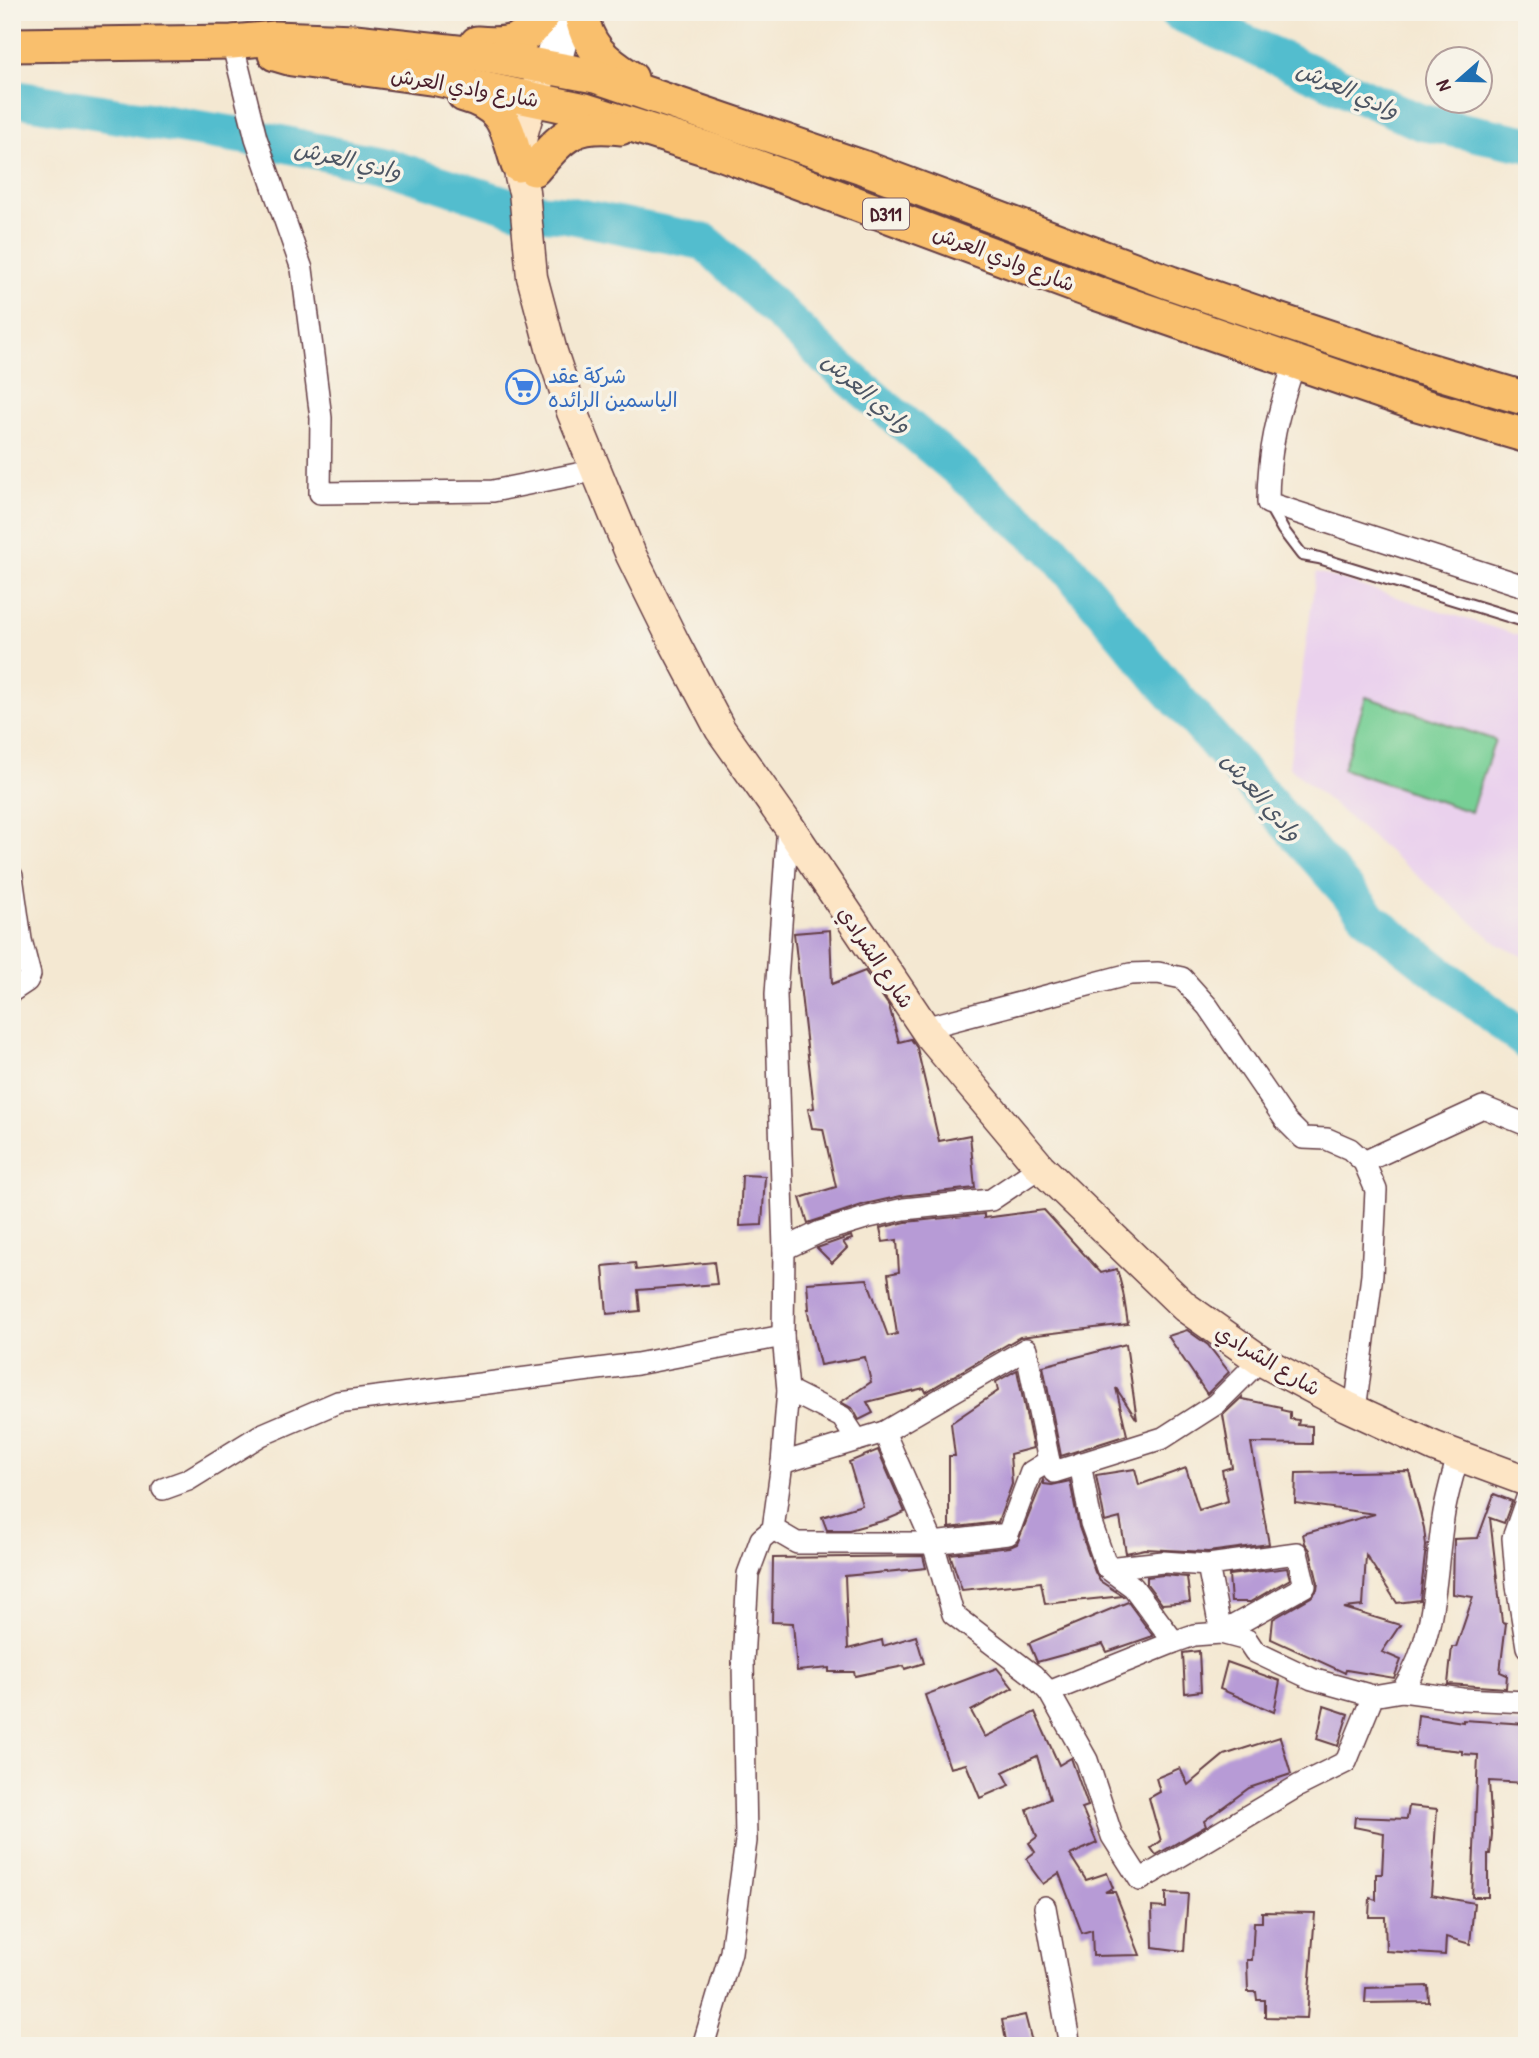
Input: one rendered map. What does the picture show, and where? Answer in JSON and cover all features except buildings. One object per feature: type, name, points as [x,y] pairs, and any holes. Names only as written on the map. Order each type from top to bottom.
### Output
[{"type":"main road","points":[[545,12],[528,35],[515,42],[440,43],[421,62],[435,87],[473,97],[495,108],[505,123],[525,175],[561,138],[577,131],[598,125],[654,132]]},
{"type":"main road","points":[[582,12],[583,23],[596,52],[621,72],[663,98]]},
{"type":"main road","name":"شارع وادي العرش","points":[[12,45],[232,42],[275,38],[355,41],[542,101],[585,110],[720,153],[1098,294],[1417,404],[1527,436]]},
{"type":"main road","name":"شارع وادي العرش","points":[[421,62],[476,54],[595,76],[862,167],[1262,315],[1422,368],[1527,399]]},
{"type":"street","points":[[551,68],[559,12]]},
{"type":"street","points":[[551,68],[574,12]]},
{"type":"street","points":[[232,42],[256,138],[302,269],[321,418],[320,493],[493,491],[597,470]]},
{"type":"street","name":"شارع الشرادي","points":[[551,68],[542,101],[521,141],[532,276],[572,412],[631,555],[720,729],[789,825],[924,1028],[1040,1167],[1185,1307],[1261,1360],[1355,1411],[1458,1455],[1527,1480]]},
{"type":"street","points":[[1295,362],[1281,404],[1268,465],[1268,503],[1527,587]]},
{"type":"street","points":[[703,2046],[731,1952],[746,1841],[743,1661],[748,1574],[761,1539],[773,1529],[788,1390],[783,1336],[784,1249],[776,994],[789,825]]},
{"type":"street","points":[[12,876],[21,940],[30,975],[27,981],[12,991]]},
{"type":"street","points":[[924,1028],[1130,974],[1158,973],[1182,978],[1208,1007],[1286,1121],[1303,1138],[1327,1139],[1350,1149],[1364,1162],[1376,1190],[1373,1275],[1355,1411]]},
{"type":"street","points":[[1364,1162],[1483,1107],[1527,1125]]},
{"type":"street","points":[[784,1249],[820,1231],[869,1217],[904,1209],[990,1200],[1040,1167]]},
{"type":"street","points":[[163,1489],[188,1480],[261,1436],[338,1402],[637,1364],[783,1336]]},
{"type":"street","points":[[782,1462],[884,1432],[1026,1349],[1049,1461],[1055,1472],[1163,1438],[1216,1404],[1261,1360]]},
{"type":"street","points":[[788,1390],[842,1417],[857,1440]]},
{"type":"street","points":[[884,1432],[933,1543],[953,1614],[1032,1675],[1049,1692],[1087,1760],[1112,1836],[1140,1880],[1298,1786],[1346,1762],[1373,1696]]},
{"type":"street","points":[[1402,1691],[1416,1669],[1435,1602],[1443,1518],[1458,1455]]},
{"type":"street","points":[[773,1529],[797,1544],[933,1543],[1008,1534],[1031,1472],[1049,1461]]},
{"type":"street","points":[[1080,1464],[1091,1523],[1107,1568],[1133,1587],[1174,1642]]},
{"type":"street","points":[[1527,1498],[1513,1538],[1517,1586],[1527,1647]]},
{"type":"street","points":[[1107,1568],[1163,1562],[1208,1565],[1297,1553],[1305,1586],[1221,1633]]},
{"type":"street","points":[[1208,1565],[1221,1633]]},
{"type":"street","points":[[1049,1692],[1194,1635],[1221,1633],[1247,1640],[1255,1652],[1312,1679],[1373,1696],[1402,1691],[1462,1699],[1527,1702]]},
{"type":"street","points":[[1045,1908],[1070,2046]]},
{"type":"lane","points":[[1268,503],[1283,530],[1302,555],[1527,622]]},
{"type":"shaded area","points":[[1316,572],[1527,638],[1527,958],[1499,945],[1289,767]]},
{"type":"green space","points":[[1366,697],[1495,740],[1471,812],[1343,769]]},
{"type":"waterway","name":"وادي العرش","points":[[1177,12],[1420,122],[1527,144]]},
{"type":"waterway","name":"وادي العرش","points":[[12,98],[256,138],[385,166],[526,211],[564,214],[705,242],[829,360],[1051,548],[1165,685],[1373,921],[1527,1042]]},
{"type":"place","name":"شرکة عقد الیاسمین الرائدہ","points":[[523,387]]}]
